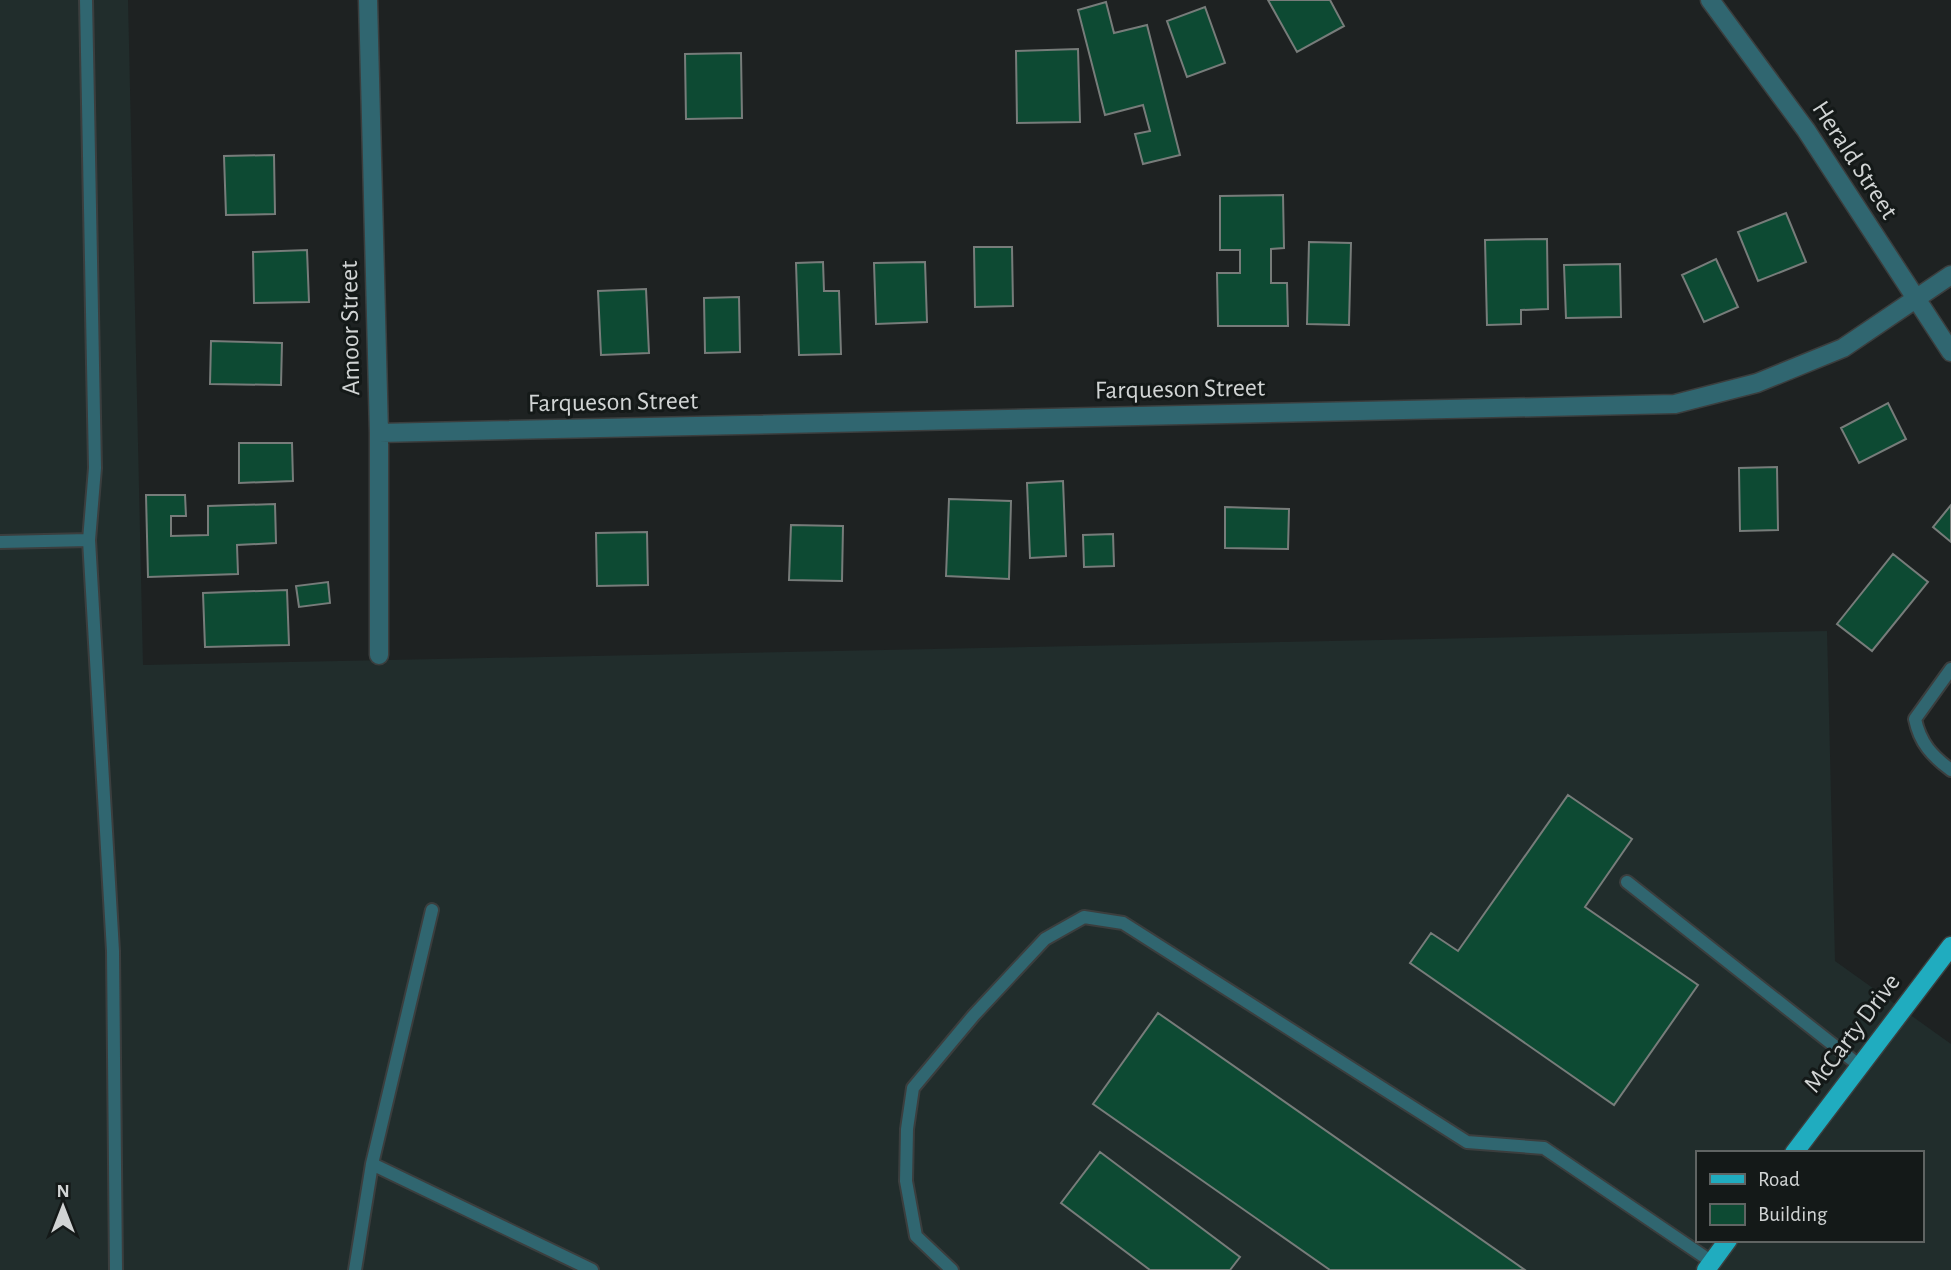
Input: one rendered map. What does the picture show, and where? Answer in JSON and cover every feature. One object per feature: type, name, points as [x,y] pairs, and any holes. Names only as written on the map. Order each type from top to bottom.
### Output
[{"type":"main road","name":"McCarty Drive","points":[[1796,1151],[1951,946]]},
{"type":"main road","points":[[1709,1266],[1727,1242]]},
{"type":"street","name":"Amoor Street","points":[[368,0],[379,433],[379,655]]},
{"type":"street","name":"Herald Street","points":[[1710,0],[1806,130],[1951,352]]},
{"type":"street","name":"Farqueson Street","points":[[379,433],[1675,404],[1757,383],[1843,348],[1951,275]]},
{"type":"lane","points":[[86,0],[95,468],[89,540],[113,951],[116,1270]]},
{"type":"lane","points":[[0,542],[89,540]]},
{"type":"lane","points":[[1951,669],[1915,719],[1919,739],[1938,761],[1951,770]]},
{"type":"lane","points":[[1628,882],[1860,1066]]},
{"type":"lane","points":[[355,1270],[372,1164],[432,910]]},
{"type":"lane","points":[[953,1270],[916,1236],[906,1181],[907,1129],[914,1088],[974,1014],[1045,939],[1084,917],[1123,923],[1466,1142],[1544,1148],[1709,1266]]},
{"type":"lane","points":[[372,1164],[592,1270]]},
{"type":"shaded area","points":[[0,0],[128,0],[143,665],[1827,631],[1835,961],[1951,1044],[1951,1270],[0,1270]]},
{"type":"building","points":[[1268,0],[1330,0],[1344,26],[1297,52]]},
{"type":"building","points":[[1106,2],[1114,33],[1147,25],[1180,155],[1143,164],[1135,134],[1150,131],[1143,105],[1105,115],[1078,10]]},
{"type":"building","points":[[1205,7],[1225,63],[1187,77],[1167,21]]},
{"type":"building","points":[[1078,49],[1080,122],[1017,123],[1016,51]]},
{"type":"building","points":[[741,53],[742,118],[686,119],[685,54]]},
{"type":"building","points":[[274,155],[275,214],[226,215],[224,156]]},
{"type":"building","points":[[1283,195],[1284,248],[1271,249],[1271,283],[1287,283],[1288,326],[1218,326],[1217,273],[1240,273],[1240,250],[1220,250],[1220,196]]},
{"type":"building","points":[[1786,213],[1806,262],[1758,281],[1738,232]]},
{"type":"building","points":[[1547,239],[1548,309],[1521,310],[1521,324],[1487,325],[1485,240]]},
{"type":"building","points":[[1309,242],[1351,243],[1349,325],[1307,324]]},
{"type":"building","points":[[974,247],[1012,247],[1013,306],[975,307]]},
{"type":"building","points":[[307,250],[309,302],[254,303],[253,252]]},
{"type":"building","points":[[1716,259],[1738,307],[1704,322],[1682,275]]},
{"type":"building","points":[[823,262],[824,291],[839,291],[841,354],[799,355],[796,263]]},
{"type":"building","points":[[925,262],[927,322],[876,324],[874,263]]},
{"type":"building","points":[[1620,264],[1621,317],[1566,318],[1564,265]]},
{"type":"building","points":[[646,289],[649,353],[601,355],[598,291]]},
{"type":"building","points":[[739,297],[740,352],[705,353],[704,298]]},
{"type":"building","points":[[211,341],[282,343],[281,385],[210,384]]},
{"type":"building","points":[[1888,403],[1906,439],[1859,463],[1841,428]]},
{"type":"building","points":[[239,443],[292,443],[293,481],[239,483]]},
{"type":"building","points":[[1777,467],[1778,530],[1740,531],[1739,468]]},
{"type":"building","points":[[1063,481],[1066,556],[1030,558],[1027,483]]},
{"type":"building","points":[[146,495],[185,495],[186,516],[171,516],[171,536],[208,535],[208,506],[275,504],[276,543],[237,545],[238,574],[148,577]]},
{"type":"building","points":[[949,499],[1011,501],[1009,579],[946,576]]},
{"type":"building","points":[[1951,505],[1951,542],[1933,527]]},
{"type":"building","points":[[1225,507],[1289,509],[1288,549],[1225,548]]},
{"type":"building","points":[[791,525],[843,526],[842,581],[789,580]]},
{"type":"building","points":[[647,532],[648,585],[597,586],[596,533]]},
{"type":"building","points":[[1113,534],[1114,566],[1084,567],[1083,535]]},
{"type":"building","points":[[1893,554],[1928,582],[1872,651],[1837,624]]},
{"type":"building","points":[[328,582],[330,603],[299,607],[296,586]]},
{"type":"building","points":[[287,590],[289,645],[205,647],[203,593]]},
{"type":"building","points":[[1568,795],[1632,839],[1585,907],[1698,985],[1614,1105],[1410,963],[1431,933],[1458,951]]},
{"type":"building","points":[[1158,1013],[1525,1270],[1330,1270],[1093,1104]]},
{"type":"building","points":[[1100,1152],[1240,1257],[1230,1270],[1150,1270],[1061,1203]]}]
